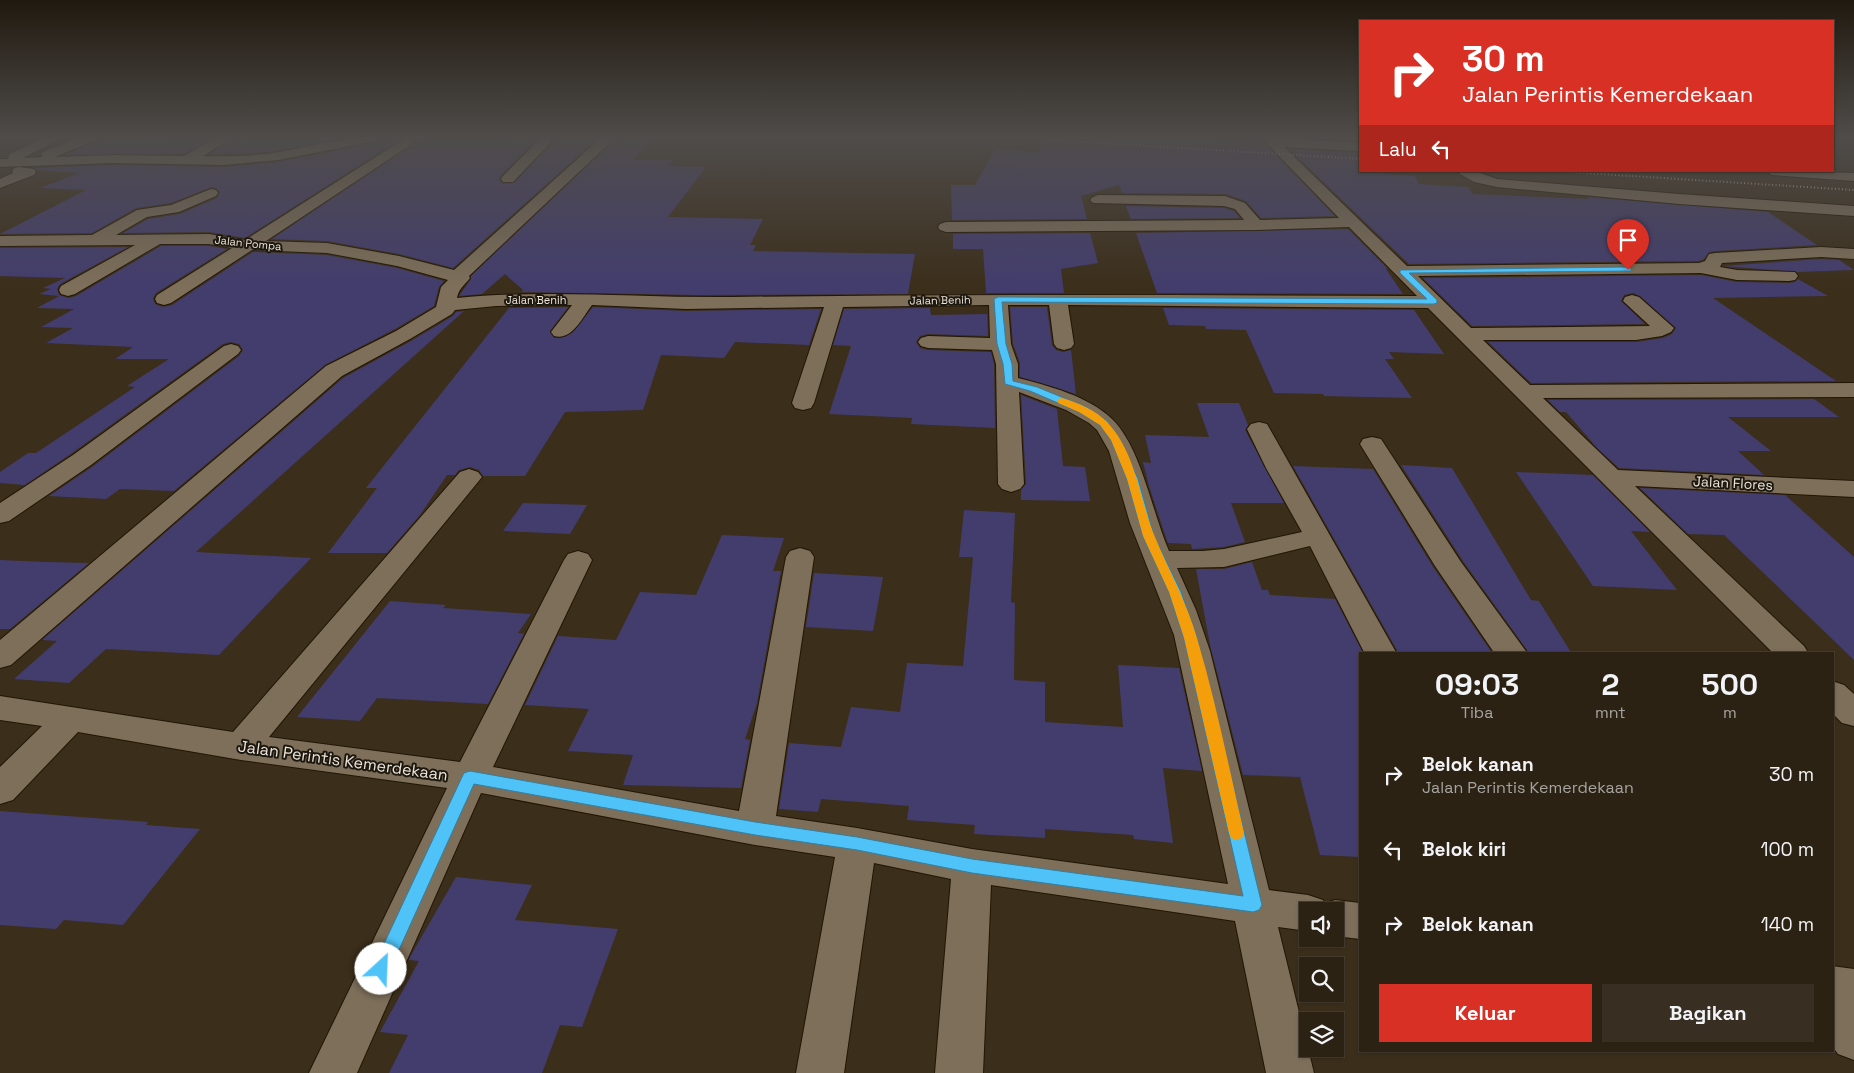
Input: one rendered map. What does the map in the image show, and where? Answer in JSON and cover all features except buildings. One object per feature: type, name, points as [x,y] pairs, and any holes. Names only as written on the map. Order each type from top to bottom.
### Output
[{"type":"street","points":[[164,299],[339,186]]},
{"type":"street","points":[[0,657],[334,371],[427,322],[445,310],[450,288],[461,278],[458,276],[556,186]]},
{"type":"street","points":[[1322,186],[1353,222],[1524,392],[1791,652]]},
{"type":"street","points":[[1532,186],[1854,212]]},
{"type":"street","points":[[94,240],[143,213],[174,209],[211,193]]},
{"type":"street","points":[[1098,200],[1226,201],[1240,206],[1256,226]]},
{"type":"street","points":[[946,227],[1256,226],[1353,222]]},
{"type":"street","points":[[68,290],[157,239]]},
{"type":"street","name":"Jalan Pompa","points":[[0,241],[209,239],[247,245],[327,248],[349,251],[458,276]]},
{"type":"street","points":[[1701,268],[1713,264],[1715,258],[1821,252],[1854,254]]},
{"type":"street","points":[[1403,271],[1701,268],[1737,275],[1788,276]]},
{"type":"street","points":[[561,332],[588,299]]},
{"type":"street","name":"Jalan Benih","points":[[447,305],[496,300],[588,299],[686,303],[998,299],[1434,302]]},
{"type":"street","points":[[998,299],[1001,344],[1007,364],[1011,484]]},
{"type":"street","points":[[1058,300],[1064,344]]},
{"type":"street","points":[[803,403],[835,301]]},
{"type":"street","points":[[1467,334],[1636,334],[1655,332],[1664,328],[1632,301]]},
{"type":"street","points":[[928,342],[1001,344]]},
{"type":"street","points":[[0,515],[82,460],[232,350]]},
{"type":"street","points":[[1008,382],[1034,389],[1075,406],[1103,423],[1116,440],[1132,479],[1149,536],[1175,592],[1191,638],[1290,1073]]},
{"type":"street","points":[[1524,392],[1854,390]]},
{"type":"street","points":[[1259,430],[1278,468],[1318,536],[1379,652]]},
{"type":"street","points":[[1372,444],[1449,566],[1511,652]]},
{"type":"street","name":"Jalan Flores","points":[[1613,477],[1854,489]]},
{"type":"street","points":[[241,747],[469,478]]},
{"type":"street","points":[[1826,487],[1854,510]]},
{"type":"street","points":[[1160,559],[1203,560],[1224,558],[1318,536]]},
{"type":"street","points":[[755,829],[800,557]]},
{"type":"street","points":[[333,1073],[470,777],[578,560]]},
{"type":"street","points":[[1834,695],[1854,714]]},
{"type":"street","name":"Jalan Perintis Kemerdekaan","points":[[0,708],[241,747],[470,777],[755,829],[857,844],[972,866],[1299,912]]},
{"type":"street","points":[[0,790],[71,718]]},
{"type":"street","points":[[820,1073],[857,844]]},
{"type":"street","points":[[959,1073],[972,866]]},
{"type":"street","points":[[1344,919],[1359,922]]},
{"type":"street","points":[[1834,987],[1854,990]]},
{"type":"street","points":[[1834,1008],[1854,1038]]},
{"type":"railway","points":[[1792,186],[1854,190]]},
{"type":"slow traffic","points":[[1062,401],[1083,410],[1103,423],[1116,440],[1132,479],[1149,536],[1175,592],[1191,638],[1236,833]]},
{"type":"route","points":[[381,969],[470,777],[755,829],[857,844],[972,866],[1253,905],[1191,638],[1175,592],[1149,536],[1132,479],[1116,440],[1103,423],[1083,410],[1034,389],[1008,382],[1007,364],[1001,344],[998,299],[1434,302],[1403,271],[1628,270]]}]
